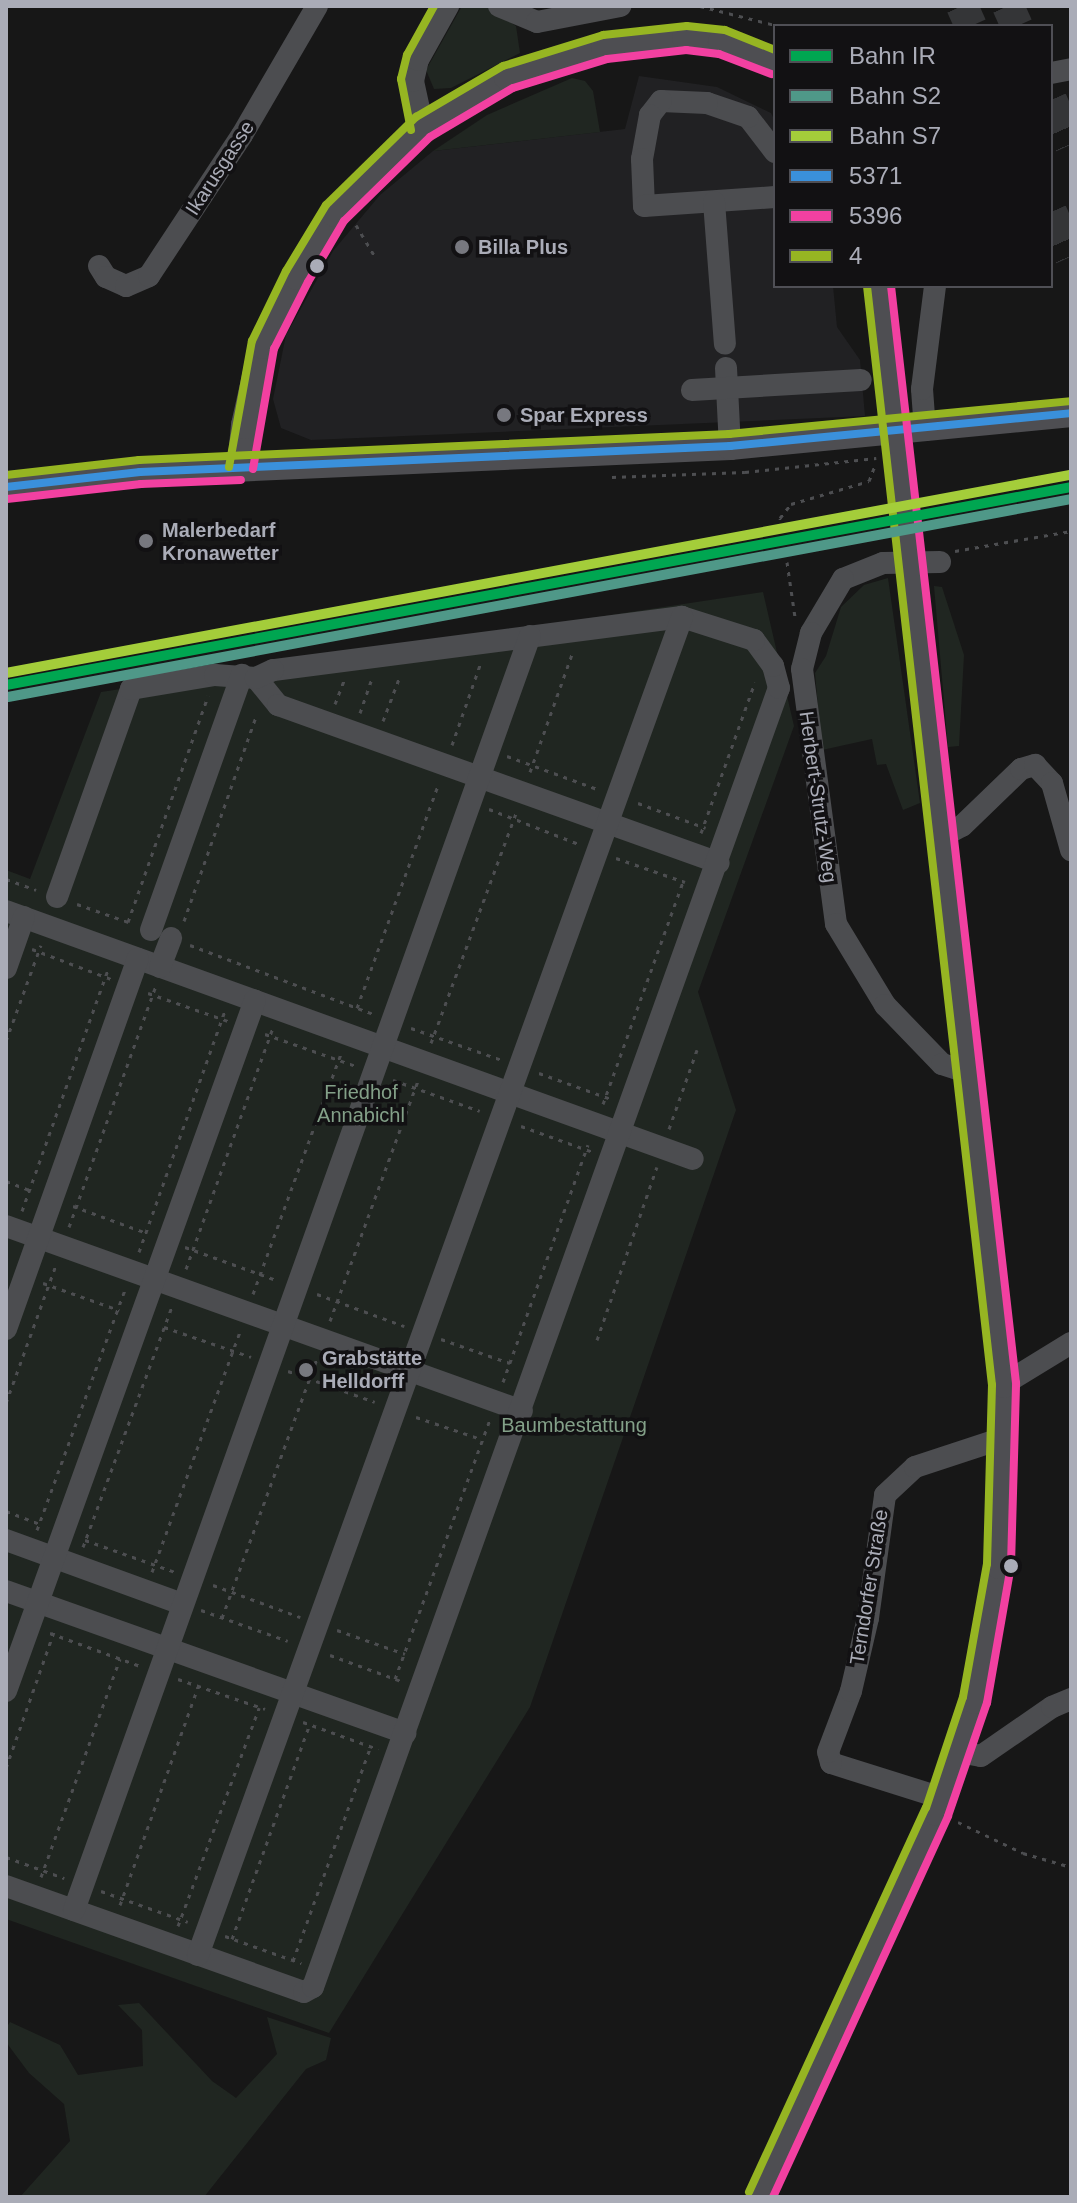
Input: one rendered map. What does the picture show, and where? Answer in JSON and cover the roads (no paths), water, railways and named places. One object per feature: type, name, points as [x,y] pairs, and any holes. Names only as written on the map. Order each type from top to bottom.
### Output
[{"type":"main road","points":[[241,468],[263,345],[335,213],[423,127],[508,77],[605,47],[686,38],[722,42],[773,62]]},
{"type":"main road","points":[[760,2197],[939,1805],[959,1752],[993,1616],[1006,1437],[1004,1384],[939,838],[879,288]]},
{"type":"main road","points":[[6,487],[140,472],[730,446],[925,430],[1071,413]]},
{"type":"street","name":"Ikarusgasse","points":[[99,266],[106,277],[126,286],[149,276],[242,135],[317,6]]},
{"type":"street","points":[[423,127],[413,81],[418,60],[448,6]]},
{"type":"street","points":[[499,6],[537,22],[620,6]]},
{"type":"street","points":[[773,149],[748,117],[707,103],[661,101],[650,115],[642,159],[644,206],[773,197]]},
{"type":"street","points":[[714,202],[725,344]]},
{"type":"street","points":[[925,430],[922,389],[935,288]]},
{"type":"street","points":[[726,379],[730,446]]},
{"type":"street","points":[[692,390],[726,379],[861,380]]},
{"type":"street","name":"Herbert-Strutz-Weg","points":[[940,562],[917,558],[883,563],[843,579],[811,633],[802,669],[836,924],[885,1005],[942,1064],[967,1072]]},
{"type":"street","points":[[198,1955],[682,617]]},
{"type":"street","points":[[6,1886],[304,1992],[313,1987],[777,703],[779,688],[765,652],[754,640],[682,617],[273,670],[254,682],[166,936],[162,967]]},
{"type":"street","points":[[74,1910],[530,636]]},
{"type":"street","points":[[57,897],[131,689],[215,675],[254,682],[278,705],[719,863]]},
{"type":"street","points":[[939,838],[962,826],[1021,769],[1035,765],[1052,783],[1071,850]]},
{"type":"street","points":[[6,968],[15,943],[15,914],[693,1159]]},
{"type":"street","points":[[6,1329],[138,959]]},
{"type":"street","points":[[6,1691],[255,1000]]},
{"type":"street","points":[[11,1228],[522,1411]]},
{"type":"street","points":[[1004,1384],[1044,1365],[1071,1343]]},
{"type":"street","name":"Terndorfer Straße","points":[[939,1805],[831,1763],[831,1740],[851,1691],[868,1618],[885,1495],[915,1467],[1006,1437]]},
{"type":"street","points":[[6,1540],[182,1604]]},
{"type":"street","points":[[6,1591],[405,1733]]},
{"type":"street","points":[[959,1752],[981,1756],[1071,1699]]},
{"type":"tunnel","points":[[962,6],[970,24]]},
{"type":"tunnel","points":[[1008,6],[1016,24]]},
{"type":"tunnel","points":[[1053,104],[1071,145]]},
{"type":"tunnel","points":[[1053,216],[1071,257]]},
{"type":"rail line","name":"S7","points":[[6,673],[1069,475]]},
{"type":"rail line","name":"IR","points":[[6,685],[1071,487]]},
{"type":"rail line","name":"S2","points":[[8,697],[1071,499]]},
{"type":"place","name":"Billa Plus","points":[[462,247]]},
{"type":"place","name":"Spar Express","points":[[504,415]]},
{"type":"place","name":"Malerbedarf Kronawetter","points":[[146,541]]},
{"type":"place","name":"Grabstätte Helldorff","points":[[306,1370]]},
{"type":"park label","name":"Friedhof Annabichl","points":[[361,1104]]},
{"type":"park label","name":"Baumbestattung","points":[[574,1425]]}]
